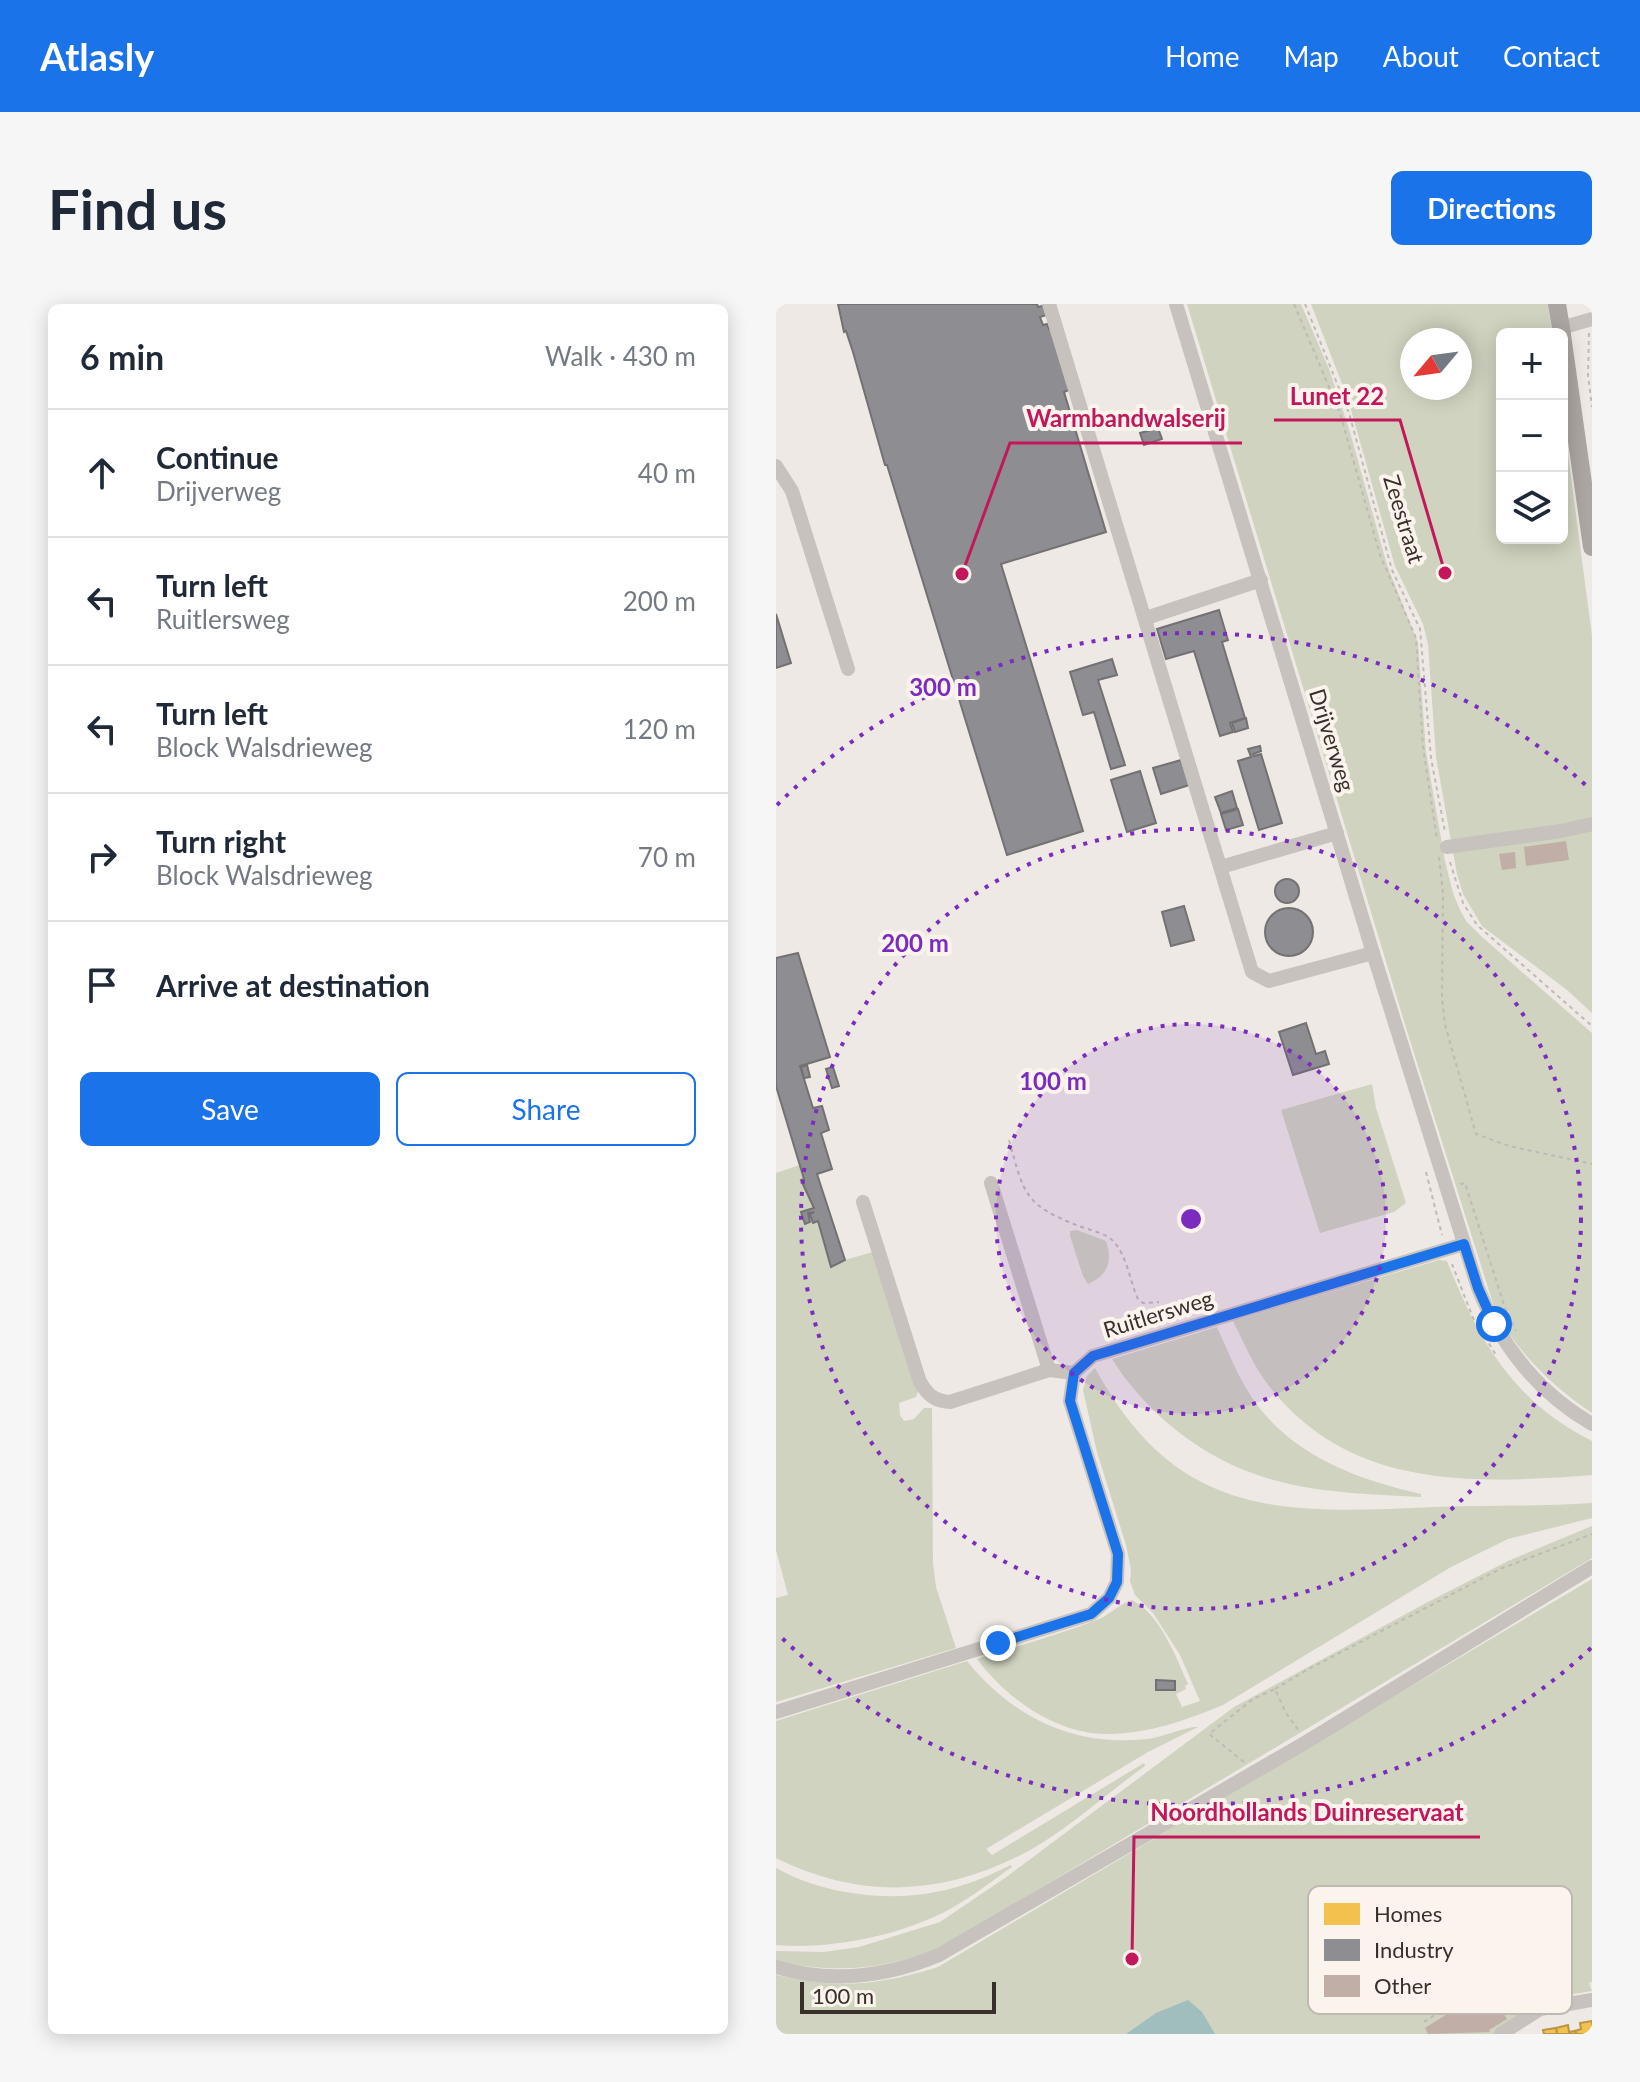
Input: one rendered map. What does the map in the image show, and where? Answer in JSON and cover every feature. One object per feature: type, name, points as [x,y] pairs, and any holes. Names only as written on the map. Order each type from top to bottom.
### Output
[{"type":"main road","points":[[1557,304],[1561,328]]},
{"type":"main road","points":[[1568,375],[1592,547]]},
{"type":"street","points":[[1049,304],[1252,972],[1269,981],[1373,953]]},
{"type":"street","name":"Drijverweg","points":[[1176,304],[1373,953],[1486,1306],[1511,1351],[1545,1390],[1592,1424]]},
{"type":"street","points":[[1568,329],[1590,320]]},
{"type":"street","points":[[776,466],[792,491],[848,669]]},
{"type":"street","points":[[1146,618],[1261,580]]},
{"type":"street","points":[[1441,849],[1592,824]]},
{"type":"street","points":[[1221,867],[1337,833]]},
{"type":"street","points":[[991,1183],[1049,1370]]},
{"type":"street","points":[[776,1712],[1091,1614],[1109,1598],[1117,1582],[1118,1554],[1070,1401],[1074,1373],[1049,1370],[950,1402],[939,1401],[927,1394],[920,1382],[863,1202]]},
{"type":"street","name":"Ruitlersweg","points":[[1074,1373],[1093,1356],[1464,1244]]},
{"type":"street","points":[[776,1967],[827,1977],[872,1975],[918,1964],[968,1939],[1308,1741],[1592,1567]]},
{"type":"street","points":[[1572,2003],[1592,2000]]},
{"type":"street","points":[[1501,2034],[1532,2014]]},
{"type":"path","points":[[1294,304],[1340,413],[1380,555],[1416,638],[1423,747],[1441,849],[1445,1025],[1476,1134],[1509,1146],[1592,1164]]},
{"type":"path","name":"Zeestraat","points":[[1305,304],[1349,413],[1392,570],[1420,629],[1441,849],[1458,892],[1477,925],[1592,1026]]},
{"type":"path","points":[[1590,320],[1588,375],[1592,407]]},
{"type":"path","points":[[1009,1140],[1022,1185],[1030,1200],[1053,1216],[1111,1239],[1121,1253],[1138,1299],[1143,1303],[1159,1302]]},
{"type":"path","points":[[1446,1188],[1465,1183],[1505,1308],[1517,1332]]},
{"type":"path","points":[[1254,1772],[1209,1734],[1253,1699],[1500,1569],[1592,1534]]},
{"type":"path","points":[[1275,1689],[1286,1713],[1308,1741]]},
{"type":"path","points":[[1424,2022],[1436,2014]]},
{"type":"green space","points":[[1187,304],[1301,304],[1329,369],[1387,565],[1418,643],[1426,752],[1453,893],[1466,921],[1592,1033],[1592,1413],[1539,1370],[1497,1316],[1407,1031]]},
{"type":"green space","points":[[1311,304],[1548,304],[1551,328],[1496,328],[1496,544],[1568,544],[1568,454],[1592,636],[1592,1013],[1567,990],[1482,926],[1463,894],[1436,757],[1428,644],[1423,624],[1395,566],[1348,399]]},
{"type":"green space","points":[[1372,1084],[1376,1108],[1406,1203],[1394,1212],[1320,1233],[1281,1110]]},
{"type":"green space","points":[[800,1165],[831,1264],[876,1251],[919,1389],[916,1397],[899,1403],[900,1415],[904,1421],[914,1419],[924,1408],[932,1408],[933,1563],[936,1587],[956,1648],[776,1702],[776,1598],[788,1595],[776,1550],[776,1173]]},
{"type":"green space","points":[[1077,1230],[1106,1241],[1108,1248],[1107,1267],[1088,1284],[1070,1236],[1070,1231]]},
{"type":"green space","points":[[1439,1260],[1447,1261],[1486,1342],[1520,1388],[1541,1408],[1592,1441],[1592,1475],[1503,1480],[1459,1478],[1417,1473],[1376,1462],[1337,1445],[1301,1420],[1264,1379],[1233,1321]]},
{"type":"green space","points":[[1217,1327],[1249,1393],[1283,1432],[1324,1461],[1348,1472],[1421,1494],[1421,1497],[1314,1489],[1272,1480],[1231,1464],[1191,1441],[1155,1412],[1112,1359]]},
{"type":"green space","points":[[1095,1368],[1127,1418],[1161,1454],[1198,1480],[1238,1497],[1281,1506],[1328,1509],[1592,1503],[1592,1518],[1508,1539],[1451,1567],[1209,1711],[1138,1732],[1089,1733],[1070,1728],[1034,1712],[1003,1687],[977,1659],[1084,1625],[1132,1600],[1151,1615],[1178,1661],[1188,1684],[1186,1689],[1176,1694],[1182,1707],[1200,1701],[1180,1655],[1153,1613],[1135,1595],[1130,1581],[1126,1545],[1097,1452],[1083,1390],[1087,1376]]},
{"type":"green space","points":[[1592,1526],[1592,1558],[942,1947],[901,1961],[860,1968],[819,1968],[776,1961],[776,1951],[824,1952],[859,1947],[940,1922],[1005,1878],[1234,1707],[1508,1561]]},
{"type":"green space","points":[[1592,1579],[1592,1982],[1589,1983],[1592,1991],[1572,1994],[1572,1886],[1308,1886],[1308,2014],[1537,2015],[1508,2034],[776,2034],[776,1975],[839,1984],[876,1982],[938,1967]]},
{"type":"green space","points":[[967,1661],[1004,1698],[1024,1712],[1070,1733],[1119,1740],[1152,1738],[1198,1727],[1148,1752],[986,1849],[992,1855],[1144,1763],[1145,1766],[1075,1820],[1032,1849],[968,1876],[937,1884],[873,1886],[808,1872],[776,1858],[776,1721]]},
{"type":"green space","points":[[1011,1865],[958,1904],[911,1926],[842,1943],[776,1945],[776,1868],[796,1878],[839,1891],[909,1896],[953,1888]]},
{"type":"water","points":[[1188,2000],[1202,2012],[1215,2034],[1126,2034],[1156,2013]]},
{"type":"building: Homes","points":[[1592,2021],[1592,2034],[1576,2034],[1575,2031],[1581,2029],[1580,2023]]},
{"type":"building: Homes","points":[[1568,2025],[1569,2032],[1575,2031],[1576,2034],[1557,2034],[1556,2028]]},
{"type":"building: Homes","points":[[1556,2028],[1557,2034],[1544,2034],[1543,2030]]},
{"type":"building: Industry","points":[[838,304],[1046,305],[1049,314],[1040,317],[1043,325],[1047,324],[1049,329],[1052,327],[1071,389],[1064,392],[1106,532],[1001,564],[1083,831],[1007,855],[885,465],[853,352],[844,332]]},
{"type":"building: Industry","points":[[1158,428],[1162,439],[1144,445],[1140,433]]},
{"type":"building: Industry","points":[[1219,610],[1228,640],[1222,642],[1245,718],[1230,723],[1233,732],[1220,736],[1194,651],[1166,659],[1157,629]]},
{"type":"building: Industry","points":[[776,614],[791,663],[776,668]]},
{"type":"building: Industry","points":[[1112,659],[1117,675],[1098,680],[1125,765],[1111,769],[1094,712],[1083,715],[1070,672]]},
{"type":"building: Industry","points":[[1246,718],[1248,728],[1235,732],[1232,723]]},
{"type":"building: Industry","points":[[1260,746],[1261,751],[1253,754],[1261,754],[1282,823],[1259,830],[1238,761],[1251,757],[1248,749]]},
{"type":"building: Industry","points":[[1181,760],[1189,785],[1161,794],[1153,768]]},
{"type":"building: Industry","points":[[1140,771],[1156,823],[1127,832],[1111,780]]},
{"type":"building: Industry","points":[[1232,791],[1237,808],[1221,813],[1215,797]]},
{"type":"building: Industry","points":[[1238,809],[1243,825],[1226,830],[1221,814]]},
{"type":"building: Industry","points":[[1287,879],[1296,882],[1299,891],[1296,900],[1287,903],[1278,900],[1275,891],[1278,882]]},
{"type":"building: Industry","points":[[1184,906],[1194,940],[1171,946],[1162,912]]},
{"type":"building: Industry","points":[[1289,908],[1298,909],[1306,915],[1312,923],[1312,941],[1306,949],[1298,955],[1289,956],[1280,955],[1272,949],[1266,941],[1265,932],[1266,923],[1272,915],[1280,909]]},
{"type":"building: Industry","points":[[798,953],[830,1057],[800,1066],[813,1108],[822,1106],[829,1130],[821,1133],[832,1169],[817,1174],[845,1260],[831,1267],[818,1221],[813,1223],[810,1214],[814,1212],[808,1213],[810,1222],[805,1224],[801,1212],[814,1208],[801,1180],[804,1179],[776,1086],[776,958]]},
{"type":"building: Industry","points":[[1306,1023],[1316,1054],[1325,1051],[1329,1064],[1293,1075],[1279,1032]]},
{"type":"building: Industry","points":[[807,1065],[810,1077],[804,1078],[801,1067]]},
{"type":"building: Industry","points":[[833,1067],[839,1086],[832,1088],[826,1069]]},
{"type":"building: Industry","points":[[1156,1680],[1175,1681],[1175,1690],[1156,1690]]},
{"type":"building: Other","points":[[1566,841],[1569,860],[1526,866],[1524,847]]},
{"type":"building: Other","points":[[1515,852],[1516,868],[1502,870],[1499,854]]},
{"type":"building: Other","points":[[1447,2014],[1504,2014],[1507,2019],[1490,2032],[1428,2034],[1425,2028]]},
{"type":"place","name":"Lunet 22","points":[[1445,573]]},
{"type":"place","name":"Warmbandwalserij","points":[[962,574]]},
{"type":"place","name":"Noordhollands Duinreservaat","points":[[1132,1959]]},
{"type":"route","points":[[998,1643],[1091,1614],[1109,1598],[1117,1582],[1118,1554],[1070,1401],[1074,1373],[1093,1356],[1464,1244],[1494,1324]]}]
